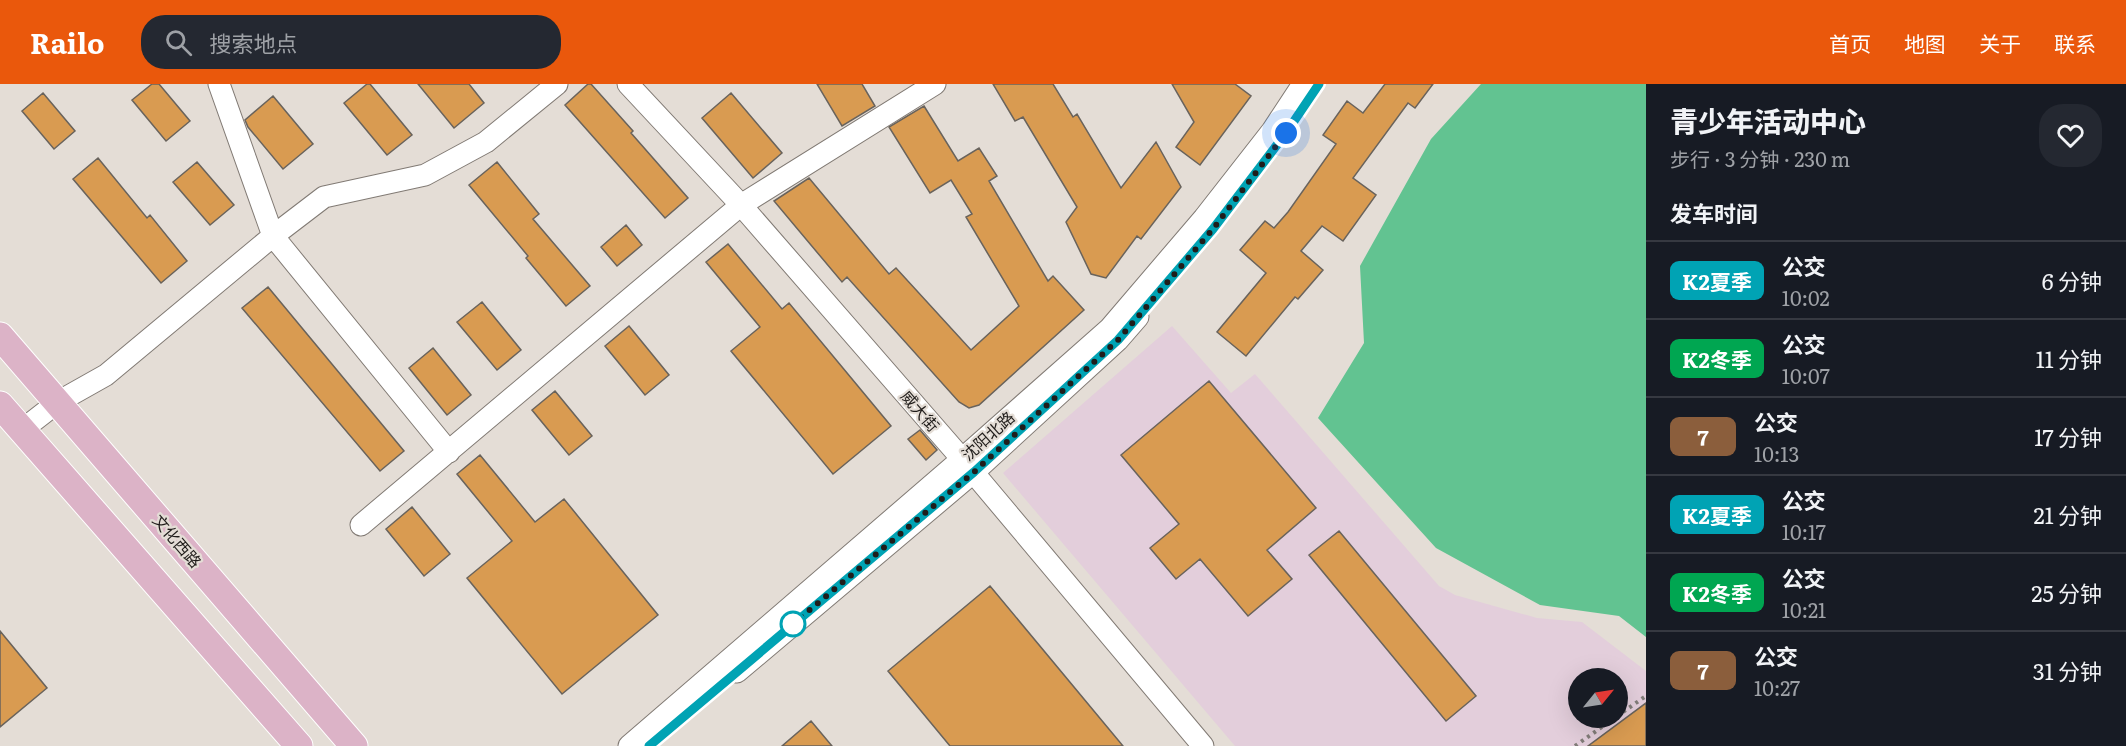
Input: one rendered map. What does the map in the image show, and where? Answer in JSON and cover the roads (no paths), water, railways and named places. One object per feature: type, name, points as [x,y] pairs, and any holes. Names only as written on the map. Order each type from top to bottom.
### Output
[{"type":"main road","name":"文化西路","points":[[0,336],[354,746]]},
{"type":"main road","points":[[0,405],[298,746]]},
{"type":"street","points":[[219,84],[273,236],[449,452]]},
{"type":"street","points":[[22,430],[57,402],[106,375],[273,236],[324,197],[425,175],[486,142],[556,84]]},
{"type":"street","name":"威大街","points":[[628,84],[741,206],[968,466],[1203,746]]},
{"type":"street","points":[[361,525],[741,206],[935,84]]},
{"type":"street","name":"沈阳北路","points":[[650,746],[968,466],[1110,328],[1204,218],[1272,131],[1296,92],[1319,84]]},
{"type":"street","name":"沈阳北路","points":[[629,746],[968,466]]}]
